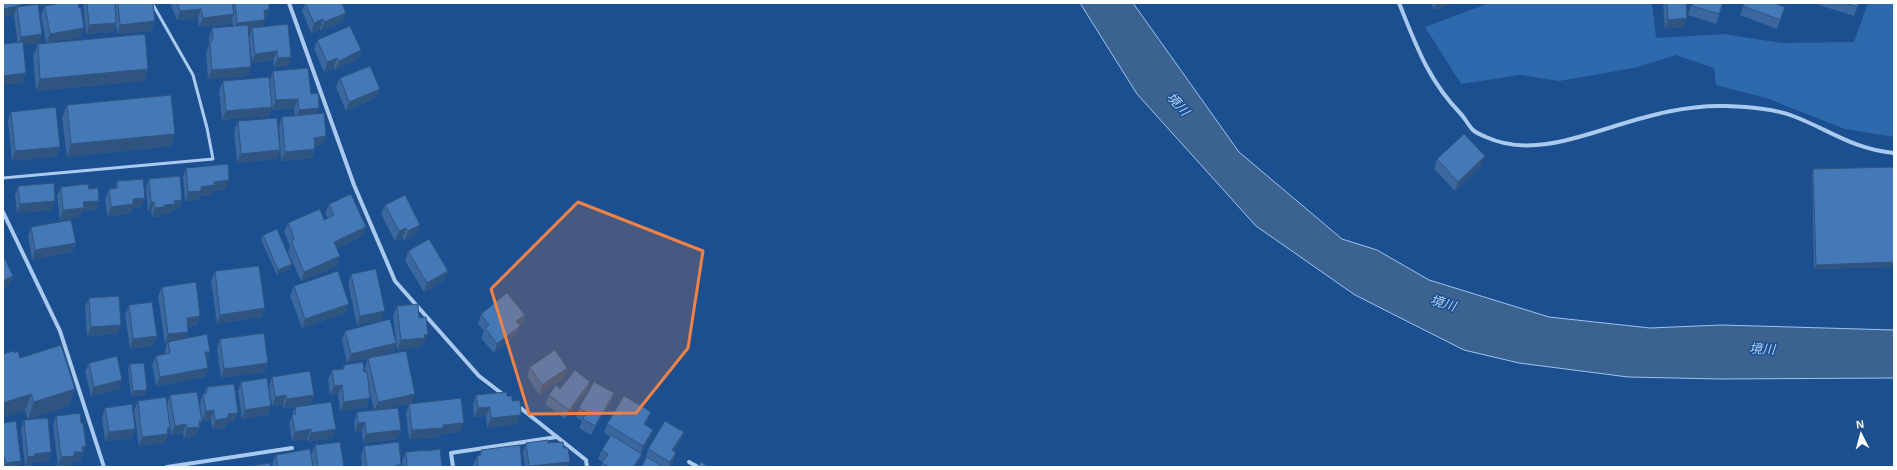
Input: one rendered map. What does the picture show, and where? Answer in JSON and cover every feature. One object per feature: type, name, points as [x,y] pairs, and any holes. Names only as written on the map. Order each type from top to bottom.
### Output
[{"type":"street","points":[[289,3],[354,185],[395,281],[479,376],[509,399]]},
{"type":"street","points":[[1399,3],[1419,53],[1439,89],[1461,114],[1473,131],[1498,143],[1519,145],[1548,144],[1582,136],[1653,114],[1687,108],[1724,106],[1758,109],[1791,115],[1845,141],[1871,150],[1894,153]]},
{"type":"street","points":[[3,212],[60,331],[104,467]]},
{"type":"street","points":[[515,404],[586,460],[587,467]]},
{"type":"street","points":[[453,467],[451,453],[557,437]]},
{"type":"street","points":[[167,467],[292,448]]},
{"type":"street","points":[[689,462],[698,467]]},
{"type":"lane","points":[[3,178],[212,159],[207,128],[193,75],[152,3]]},
{"type":"highlighted area","points":[[578,202],[703,251],[688,348],[636,413],[529,414],[491,289]]},
{"type":"shaded area","points":[[1489,3],[1652,3],[1656,38],[1723,34],[1782,43],[1854,42],[1868,3],[1894,3],[1894,137],[1845,129],[1766,98],[1716,85],[1714,68],[1676,55],[1634,68],[1559,81],[1520,75],[1461,84],[1425,27]]},
{"type":"water","name":"境川","points":[[1080,3],[1133,3],[1239,152],[1342,239],[1377,250],[1429,280],[1549,317],[1650,328],[1721,325],[1894,330],[1894,378],[1720,379],[1628,377],[1519,363],[1464,350],[1355,295],[1256,226],[1137,94]]},
{"type":"building","points":[[3,3],[21,3],[21,5],[3,9]]},
{"type":"building","points":[[61,3],[78,3],[79,8],[81,8],[84,28],[50,34],[45,6]]},
{"type":"building","points":[[87,3],[115,3],[116,23],[89,25]]},
{"type":"building","points":[[118,3],[153,3],[155,21],[120,25]]},
{"type":"building","points":[[177,3],[232,3],[234,14],[203,18],[201,9],[180,11]]},
{"type":"building","points":[[235,3],[269,3],[269,9],[264,11],[265,20],[237,23]]},
{"type":"building","points":[[305,3],[342,3],[346,13],[324,22],[323,19],[314,23]]},
{"type":"building","points":[[1667,3],[1686,3],[1687,18],[1668,20]]},
{"type":"building","points":[[1693,3],[1723,3],[1719,14],[1692,6]]},
{"type":"building","points":[[1744,3],[1774,3],[1785,7],[1780,20],[1743,6]]},
{"type":"building","points":[[1845,3],[1859,3],[1857,7]]},
{"type":"building","points":[[38,4],[42,34],[21,37],[17,7]]},
{"type":"building","points":[[288,24],[291,57],[278,58],[277,51],[255,54],[252,28]]},
{"type":"building","points":[[248,25],[251,67],[212,70],[210,44],[213,38],[212,28]]},
{"type":"building","points":[[350,26],[361,50],[339,61],[337,58],[327,62],[317,40]]},
{"type":"building","points":[[145,34],[148,69],[40,79],[38,44]]},
{"type":"building","points":[[23,42],[26,73],[3,76],[3,44]]},
{"type":"building","points":[[370,66],[380,89],[349,102],[340,78]]},
{"type":"building","points":[[308,68],[311,94],[318,93],[319,108],[299,110],[298,99],[276,100],[273,71]]},
{"type":"building","points":[[269,77],[272,107],[226,111],[223,81]]},
{"type":"building","points":[[171,95],[175,134],[71,144],[67,105]]},
{"type":"building","points":[[56,107],[60,147],[15,151],[11,112]]},
{"type":"building","points":[[324,113],[326,136],[314,138],[315,149],[285,152],[282,117]]},
{"type":"building","points":[[277,118],[280,150],[241,154],[238,121]]},
{"type":"building","points":[[1464,134],[1485,156],[1458,182],[1437,159]]},
{"type":"building","points":[[228,164],[229,180],[214,182],[215,185],[201,187],[201,191],[188,192],[186,168]]},
{"type":"building","points":[[1894,167],[1894,262],[1816,265],[1813,169]]},
{"type":"building","points":[[180,176],[182,200],[174,201],[175,204],[155,208],[154,202],[151,202],[149,179]]},
{"type":"building","points":[[143,179],[145,198],[133,199],[133,204],[111,207],[109,189],[118,188],[117,181]]},
{"type":"building","points":[[54,183],[55,201],[20,204],[18,186]]},
{"type":"building","points":[[88,184],[89,189],[98,188],[99,201],[83,202],[84,208],[63,210],[61,187]]},
{"type":"building","points":[[351,194],[366,227],[334,242],[340,256],[304,272],[292,243],[294,237],[288,223],[320,209],[324,220],[334,215],[329,204]]},
{"type":"building","points":[[405,195],[420,225],[408,231],[406,228],[399,231],[385,205]]},
{"type":"building","points":[[71,220],[76,243],[35,250],[31,227]]},
{"type":"building","points":[[277,229],[292,264],[278,270],[263,235]]},
{"type":"building","points":[[429,239],[448,271],[427,283],[408,251]]},
{"type":"building","points":[[3,255],[13,276],[3,281]]},
{"type":"building","points":[[259,266],[265,308],[220,315],[215,271]]},
{"type":"building","points":[[376,269],[385,311],[360,316],[351,274]]},
{"type":"building","points":[[338,271],[349,304],[305,319],[294,286]]},
{"type":"building","points":[[196,282],[200,316],[187,318],[188,332],[168,334],[162,287]]},
{"type":"building","points":[[507,293],[525,315],[516,321],[520,326],[497,344],[485,328],[489,325],[481,314]]},
{"type":"building","points":[[119,296],[121,325],[91,327],[89,298]]},
{"type":"building","points":[[152,302],[157,336],[133,339],[129,305]]},
{"type":"building","points":[[418,304],[419,318],[426,317],[428,334],[424,335],[425,338],[401,340],[397,306]]},
{"type":"building","points":[[390,319],[396,343],[351,354],[345,331]]},
{"type":"building","points":[[264,333],[268,363],[224,369],[220,339]]},
{"type":"building","points":[[207,334],[210,352],[205,352],[208,368],[160,377],[156,356],[170,353],[168,342]]},
{"type":"building","points":[[61,345],[75,389],[34,402],[31,394],[3,403],[3,354],[18,351],[20,358]]},
{"type":"building","points":[[555,350],[567,368],[542,385],[530,367]]},
{"type":"building","points":[[406,351],[415,394],[378,402],[368,358]]},
{"type":"building","points":[[117,356],[122,380],[94,387],[89,363]]},
{"type":"building","points":[[363,362],[364,372],[367,372],[370,398],[344,402],[342,385],[334,386],[332,370],[344,369],[344,365]]},
{"type":"building","points":[[144,363],[147,390],[133,391],[130,364]]},
{"type":"building","points":[[575,370],[590,382],[569,410],[549,395],[556,385],[560,389]]},
{"type":"building","points":[[310,371],[314,395],[287,399],[286,395],[275,397],[272,377]]},
{"type":"building","points":[[267,378],[271,406],[245,410],[241,382]]},
{"type":"building","points":[[594,382],[614,393],[595,426],[583,419],[586,412],[579,408]]},
{"type":"building","points":[[234,384],[238,413],[228,414],[228,418],[215,420],[214,410],[206,411],[203,394],[207,393],[207,387]]},
{"type":"building","points":[[197,392],[202,421],[199,421],[200,427],[187,428],[186,424],[175,426],[170,395]]},
{"type":"building","points":[[507,392],[507,396],[512,396],[512,401],[520,400],[521,415],[491,418],[490,407],[478,408],[476,395]]},
{"type":"building","points":[[624,396],[651,412],[644,424],[653,430],[643,446],[607,424]]},
{"type":"building","points":[[166,397],[170,428],[167,428],[168,434],[142,437],[138,401]]},
{"type":"building","points":[[461,398],[464,423],[443,425],[443,428],[412,430],[409,404]]},
{"type":"building","points":[[331,402],[336,429],[311,433],[311,429],[295,432],[292,415],[296,414],[295,407]]},
{"type":"building","points":[[132,404],[135,429],[109,432],[105,408]]},
{"type":"building","points":[[398,408],[401,430],[366,434],[365,422],[358,423],[357,412]]},
{"type":"building","points":[[80,413],[86,446],[82,447],[83,452],[74,452],[74,456],[61,457],[56,416]]},
{"type":"building","points":[[48,418],[51,452],[34,454],[35,456],[28,457],[24,420]]},
{"type":"building","points":[[16,421],[21,461],[6,463],[3,455],[3,423]]},
{"type":"building","points":[[665,421],[684,432],[672,450],[676,453],[670,462],[648,449]]},
{"type":"building","points":[[611,435],[642,454],[633,467],[610,467],[602,463],[608,454],[602,450]]},
{"type":"building","points":[[548,440],[548,443],[563,442],[564,448],[568,448],[570,462],[529,466],[526,443]]},
{"type":"building","points":[[340,442],[344,467],[318,467],[315,445]]},
{"type":"building","points":[[399,442],[401,465],[396,465],[397,467],[367,467],[364,446]]},
{"type":"building","points":[[520,445],[522,466],[478,467],[477,456],[481,455],[481,450]]},
{"type":"building","points":[[310,449],[313,467],[278,467],[276,455]]},
{"type":"building","points":[[440,449],[442,467],[407,467],[406,452]]},
{"type":"building","points":[[647,457],[664,467],[641,467]]},
{"type":"building","points":[[701,462],[709,467],[698,467]]},
{"type":"building","points":[[270,463],[270,467],[245,467]]}]
